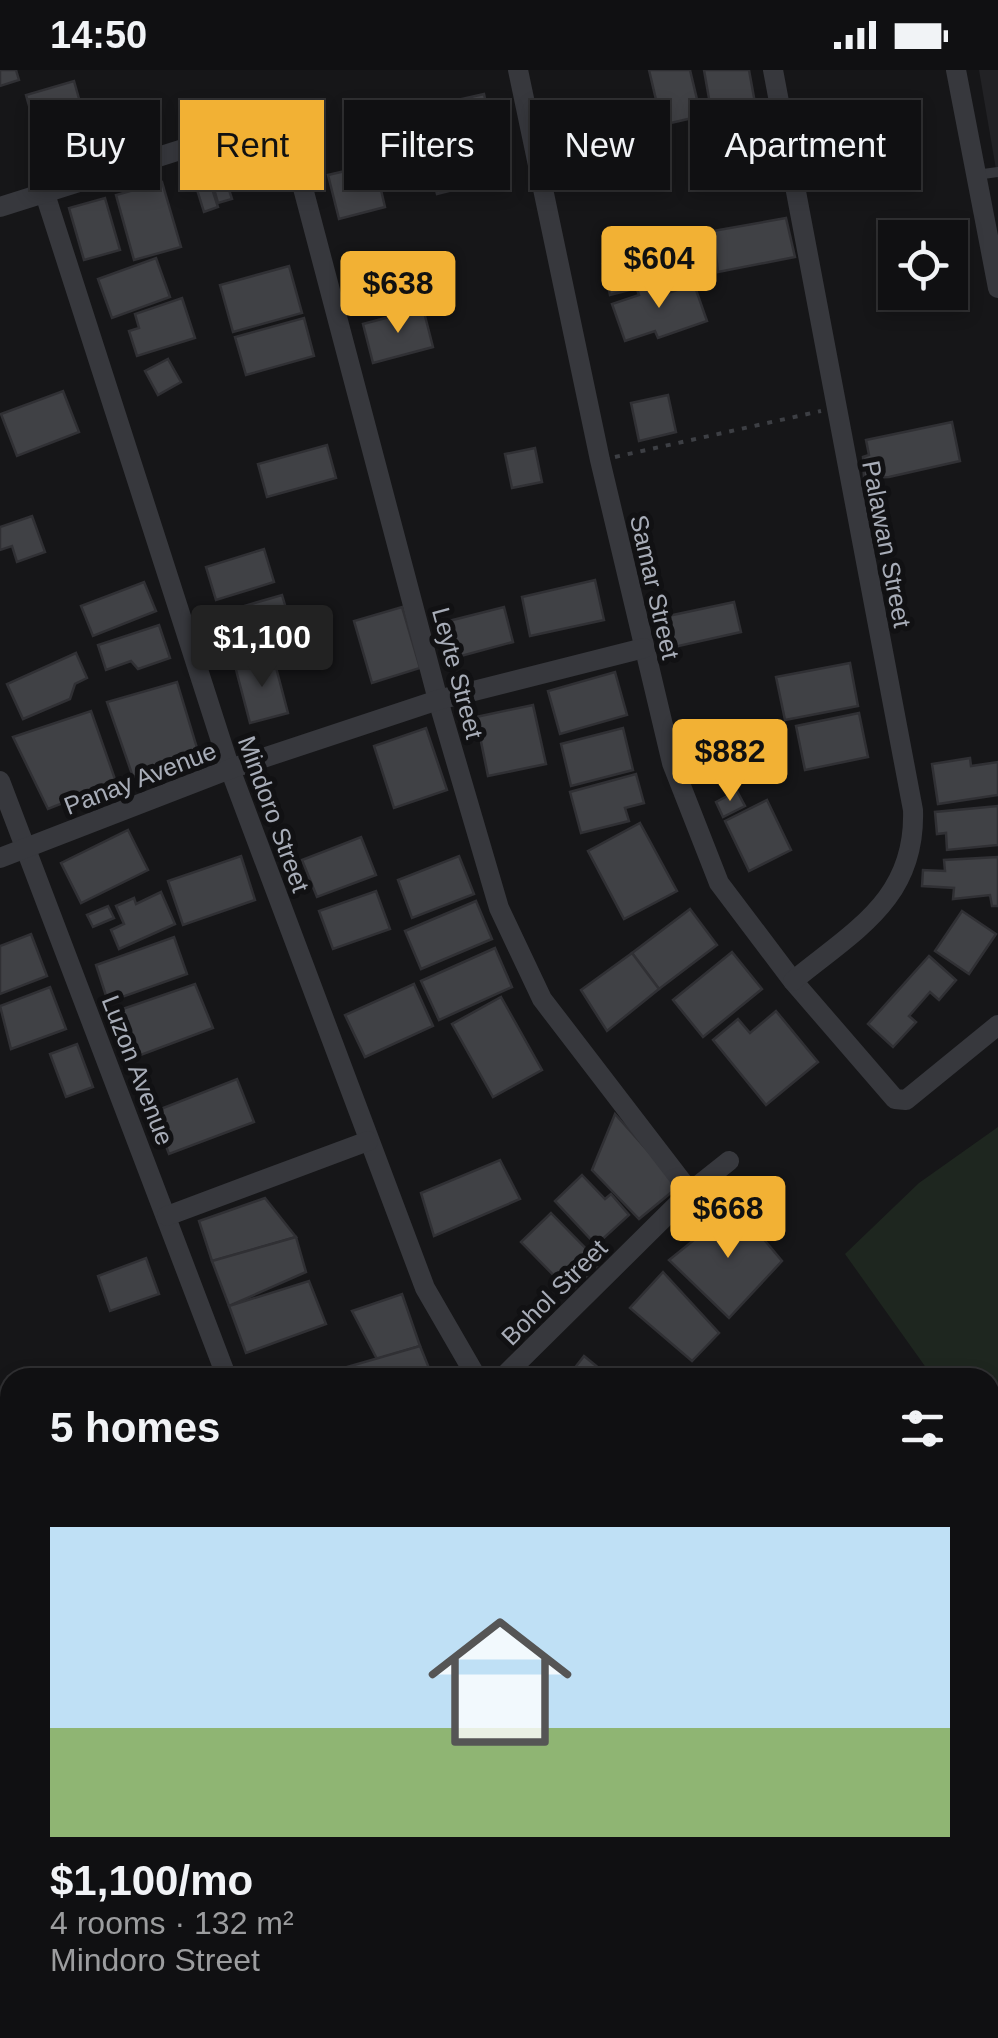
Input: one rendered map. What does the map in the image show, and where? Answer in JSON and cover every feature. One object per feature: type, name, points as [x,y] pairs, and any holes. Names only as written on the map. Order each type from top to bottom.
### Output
[{"type":"street","name":"Palawan Street","points":[[773,70],[910,790],[914,843],[908,868],[892,896],[792,981]]},
{"type":"street","points":[[956,70],[998,288]]},
{"type":"street","name":"Samar Street","points":[[522,71],[600,460],[644,648],[672,763],[719,882],[792,981],[887,1094],[906,1100],[998,1026]]},
{"type":"street","points":[[0,207],[180,150]]},
{"type":"street","name":"Leyte Street","points":[[304,190],[438,700],[499,908],[542,998],[690,1192]]},
{"type":"street","name":"Mindoro Street","points":[[45,194],[230,769],[425,1288],[471,1368]]},
{"type":"street","name":"Panay Avenue","points":[[0,858],[230,769],[438,700],[644,648]]},
{"type":"street","name":"Luzon Avenue","points":[[0,782],[223,1368]]},
{"type":"street","points":[[167,1216],[368,1141]]},
{"type":"street","name":"Bohol Street","points":[[512,1368],[690,1192],[729,1161]]},
{"type":"lane","points":[[976,175],[998,172]]},
{"type":"path","points":[[600,460],[835,408]]},
{"type":"shaded area","points":[[979,70],[998,70],[998,181]]},
{"type":"shaded area","points":[[998,1127],[998,1368],[926,1368],[845,1254],[919,1183]]},
{"type":"building","points":[[0,70],[16,70],[19,80],[0,86]]},
{"type":"building","points":[[649,70],[690,70],[697,100],[690,100],[690,119],[670,123],[670,100],[656,100]]},
{"type":"building","points":[[704,70],[749,70],[754,100],[709,100]]},
{"type":"building","points":[[74,81],[79,100],[30,100],[30,109],[26,95]]},
{"type":"building","points":[[484,94],[485,100],[458,100]]},
{"type":"building","points":[[344,171],[344,190],[381,190],[385,207],[339,219],[328,175]]},
{"type":"building","points":[[160,183],[181,247],[134,260],[116,195],[160,190]]},
{"type":"building","points":[[197,190],[213,190],[218,207],[204,212]]},
{"type":"building","points":[[214,190],[229,190],[232,199],[218,203]]},
{"type":"building","points":[[105,198],[120,250],[84,260],[69,208]]},
{"type":"building","points":[[786,218],[795,257],[718,272],[713,231]]},
{"type":"building","points":[[156,258],[170,297],[112,318],[98,279]]},
{"type":"building","points":[[622,259],[629,290],[610,295],[603,264]]},
{"type":"building","points":[[289,266],[302,313],[233,332],[220,285]]},
{"type":"building","points":[[654,278],[660,296],[694,284],[707,321],[658,338],[655,331],[625,341],[612,304],[639,295],[635,284]]},
{"type":"building","points":[[182,298],[195,338],[137,356],[129,331],[139,328],[135,314]]},
{"type":"building","points":[[423,308],[433,347],[373,363],[363,324]]},
{"type":"building","points":[[304,318],[314,356],[246,375],[235,337]]},
{"type":"building","points":[[168,359],[181,382],[158,395],[145,371]]},
{"type":"building","points":[[63,391],[79,432],[17,456],[1,414]]},
{"type":"building","points":[[668,395],[676,432],[639,441],[631,403]]},
{"type":"building","points":[[952,422],[960,461],[889,477],[864,478],[863,457],[869,455],[866,440]]},
{"type":"building","points":[[327,445],[336,478],[267,497],[258,464]]},
{"type":"building","points":[[535,448],[542,482],[512,488],[505,454]]},
{"type":"building","points":[[32,516],[45,552],[17,562],[12,546],[0,550],[0,527]]},
{"type":"building","points":[[264,549],[274,582],[216,600],[206,567]]},
{"type":"building","points":[[595,580],[604,620],[530,636],[522,597]]},
{"type":"building","points":[[144,582],[156,611],[93,636],[81,606]]},
{"type":"building","points":[[282,595],[295,638],[221,659],[210,616]]},
{"type":"building","points":[[734,602],[741,632],[674,647],[668,616]]},
{"type":"building","points":[[402,607],[420,668],[372,683],[354,621]]},
{"type":"building","points":[[504,607],[513,642],[450,659],[441,623]]},
{"type":"building","points":[[159,625],[170,658],[138,669],[131,661],[106,670],[98,645]]},
{"type":"building","points":[[76,653],[87,678],[75,684],[70,699],[23,719],[7,684]]},
{"type":"building","points":[[273,656],[288,713],[250,723],[235,666]]},
{"type":"building","points":[[850,663],[858,706],[785,720],[776,677]]},
{"type":"building","points":[[615,672],[627,715],[560,734],[548,691]]},
{"type":"building","points":[[177,682],[200,758],[133,777],[107,702]]},
{"type":"building","points":[[533,705],[546,764],[488,776],[476,717]]},
{"type":"building","points":[[91,711],[116,782],[48,809],[13,737]]},
{"type":"building","points":[[859,713],[868,757],[805,770],[796,726]]},
{"type":"building","points":[[426,728],[447,790],[394,808],[374,746]]},
{"type":"building","points":[[623,728],[633,770],[571,786],[561,744]]},
{"type":"building","points":[[970,758],[971,766],[998,762],[998,795],[938,804],[932,764]]},
{"type":"building","points":[[636,774],[644,803],[625,808],[629,821],[581,833],[570,792]]},
{"type":"building","points":[[737,791],[745,806],[723,817],[716,802]]},
{"type":"building","points":[[767,800],[791,850],[749,871],[725,821]]},
{"type":"building","points":[[998,806],[998,845],[947,850],[946,833],[937,834],[935,812]]},
{"type":"building","points":[[640,823],[677,891],[624,919],[588,851]]},
{"type":"building","points":[[128,830],[148,870],[81,903],[61,863]]},
{"type":"building","points":[[361,837],[376,875],[317,897],[302,860]]},
{"type":"building","points":[[241,856],[255,900],[183,925],[168,881]]},
{"type":"building","points":[[459,856],[474,894],[412,918],[398,880]]},
{"type":"building","points":[[998,857],[998,906],[992,906],[990,895],[953,899],[954,888],[922,886],[923,870],[945,871],[944,860]]},
{"type":"building","points":[[376,891],[390,929],[333,949],[319,911]]},
{"type":"building","points":[[161,892],[175,924],[119,949],[111,930],[124,924],[116,906],[134,898],[136,904]]},
{"type":"building","points":[[476,901],[492,939],[421,969],[405,931]]},
{"type":"building","points":[[108,906],[114,918],[93,927],[87,915]]},
{"type":"building","points":[[690,909],[717,945],[659,989],[632,953]]},
{"type":"building","points":[[962,911],[996,934],[969,974],[935,951]]},
{"type":"building","points":[[31,934],[47,976],[0,994],[0,946]]},
{"type":"building","points":[[174,937],[187,974],[108,1002],[96,965]]},
{"type":"building","points":[[495,948],[512,987],[439,1020],[421,981]]},
{"type":"building","points":[[732,952],[762,989],[703,1037],[673,1000]]},
{"type":"building","points":[[632,953],[659,989],[607,1031],[581,990]]},
{"type":"building","points":[[929,956],[956,980],[939,1000],[930,992],[909,1016],[916,1022],[893,1047],[868,1024]]},
{"type":"building","points":[[195,984],[213,1028],[130,1059],[111,1013]]},
{"type":"building","points":[[414,984],[433,1026],[365,1057],[345,1015]]},
{"type":"building","points":[[50,987],[66,1029],[11,1049],[0,1006]]},
{"type":"building","points":[[501,997],[542,1070],[493,1097],[452,1024]]},
{"type":"building","points":[[776,1011],[818,1062],[766,1105],[713,1040],[738,1019],[750,1033]]},
{"type":"building","points":[[77,1044],[93,1087],[66,1097],[50,1054]]},
{"type":"building","points":[[237,1079],[254,1122],[169,1154],[153,1112]]},
{"type":"building","points":[[615,1114],[679,1186],[639,1219],[592,1170]]},
{"type":"building","points":[[500,1160],[520,1199],[434,1236],[421,1193]]},
{"type":"building","points":[[582,1175],[605,1199],[611,1194],[629,1215],[596,1245],[555,1201]]},
{"type":"building","points":[[265,1198],[296,1237],[212,1261],[199,1221]]},
{"type":"building","points":[[736,1206],[782,1261],[729,1318],[669,1260]]},
{"type":"building","points":[[551,1213],[600,1263],[570,1292],[521,1242]]},
{"type":"building","points":[[296,1237],[306,1272],[229,1306],[212,1261]]},
{"type":"building","points":[[146,1258],[159,1294],[110,1311],[98,1276]]},
{"type":"building","points":[[663,1272],[719,1333],[692,1361],[630,1308]]},
{"type":"building","points":[[309,1281],[326,1324],[246,1353],[229,1306]]},
{"type":"building","points":[[402,1294],[420,1346],[377,1359],[352,1311]]},
{"type":"building","points":[[420,1346],[429,1368],[348,1368]]},
{"type":"building","points":[[584,1356],[599,1368],[575,1368]]}]
